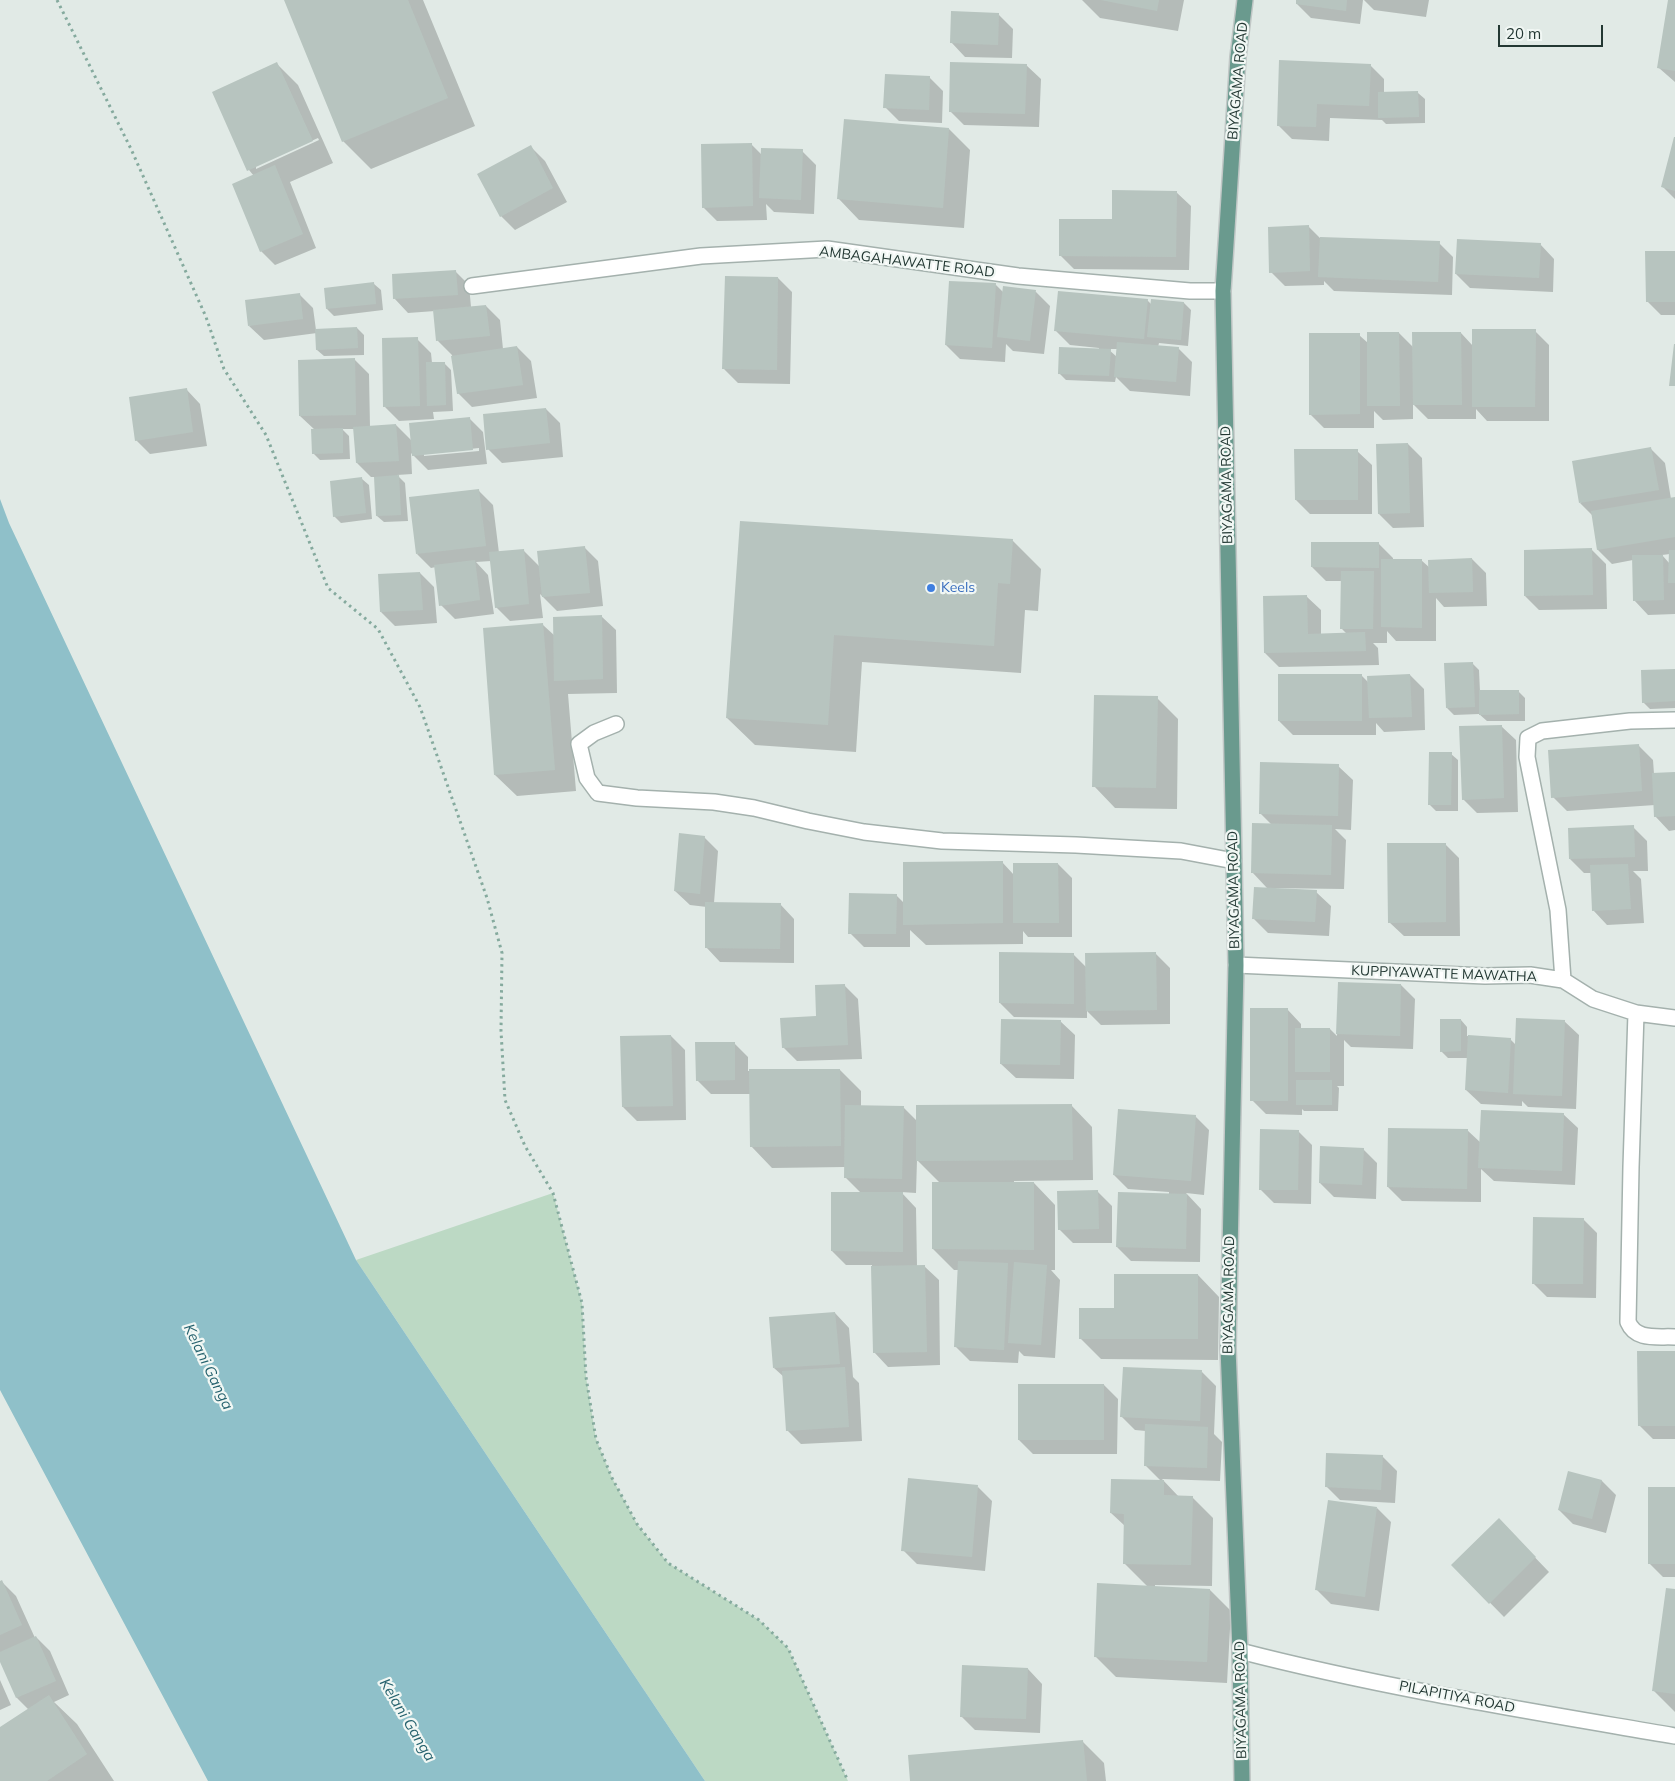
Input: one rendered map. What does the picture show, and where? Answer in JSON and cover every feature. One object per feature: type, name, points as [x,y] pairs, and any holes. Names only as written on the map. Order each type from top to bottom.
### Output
[{"type":"main road","name":"BIYAGAMA ROAD","points":[[1242,1781],[1240,1651],[1228,1348],[1236,965],[1223,291],[1238,57],[1245,0]]},
{"type":"street","name":"AMBAGAHAWATTE ROAD","points":[[472,286],[701,256],[826,249],[1018,276],[1190,291],[1223,291]]},
{"type":"street","points":[[1563,980],[1558,910],[1527,757],[1528,738],[1542,730],[1630,721],[1675,720]]},
{"type":"street","points":[[616,724],[594,733],[579,744],[588,778],[598,793],[637,798],[714,802],[754,808],[808,822],[864,832],[942,841],[1076,845],[1181,851],[1234,861]]},
{"type":"street","name":"KUPPIYAWATTE MAWATHA","points":[[1236,965],[1485,976],[1530,975],[1563,980],[1593,999],[1636,1013],[1675,1018]]},
{"type":"street","points":[[1636,1013],[1628,1322],[1637,1334],[1643,1336],[1675,1336]]},
{"type":"street","name":"PILAPITIYA ROAD","points":[[1240,1651],[1281,1662],[1467,1700],[1675,1736]]},
{"type":"path","points":[[57,0],[131,149],[206,317],[224,369],[266,436],[328,588],[378,629],[420,708],[487,898],[502,953],[501,1031],[505,1100],[525,1146],[553,1193],[582,1302],[586,1377],[596,1438],[612,1478],[638,1524],[668,1563],[759,1620],[788,1648],[848,1781]]},
{"type":"green space","points":[[553,1193],[582,1303],[586,1377],[596,1439],[612,1478],[637,1524],[668,1563],[759,1620],[788,1648],[848,1781],[705,1781],[356,1260]]},
{"type":"water","name":"Kelani Ganga","points":[[0,499],[9,523],[356,1260],[705,1781],[208,1781],[0,1390]]},
{"type":"building","points":[[284,0],[408,0],[448,98],[342,142]]},
{"type":"building","points":[[1101,0],[1159,0],[1157,11]]},
{"type":"building","points":[[1296,0],[1347,0],[1346,11],[1296,4]]},
{"type":"building","points":[[1668,0],[1675,0],[1675,71],[1657,68]]},
{"type":"building","points":[[951,11],[999,13],[998,45],[950,43]]},
{"type":"building","points":[[1279,60],[1371,64],[1369,106],[1317,104],[1316,127],[1277,126]]},
{"type":"building","points":[[277,62],[313,141],[247,171],[212,92]]},
{"type":"building","points":[[950,62],[1027,64],[1025,114],[949,112]]},
{"type":"building","points":[[885,74],[930,76],[929,110],[883,108]]},
{"type":"building","points":[[1418,91],[1419,117],[1378,118],[1378,92]]},
{"type":"building","points":[[844,119],[949,128],[943,208],[837,199]]},
{"type":"building","points":[[1675,137],[1675,191],[1661,187]]},
{"type":"building","points":[[752,143],[753,206],[702,208],[701,144]]},
{"type":"building","points":[[531,145],[553,188],[500,217],[477,174]]},
{"type":"building","points":[[761,148],[803,149],[801,200],[759,198]]},
{"type":"building","points":[[275,165],[303,234],[260,252],[232,184]]},
{"type":"building","points":[[1112,190],[1177,191],[1176,257],[1059,256],[1059,219],[1112,219]]},
{"type":"building","points":[[1309,225],[1310,271],[1269,273],[1268,227]]},
{"type":"building","points":[[1320,237],[1440,241],[1438,282],[1318,277]]},
{"type":"building","points":[[1457,239],[1541,243],[1539,278],[1455,274]]},
{"type":"building","points":[[1645,251],[1675,251],[1675,302],[1646,302]]},
{"type":"building","points":[[456,270],[458,295],[393,299],[392,274]]},
{"type":"building","points":[[725,276],[778,277],[777,370],[722,369]]},
{"type":"building","points":[[949,281],[996,283],[992,348],[945,345]]},
{"type":"building","points":[[374,282],[376,304],[326,309],[324,288]]},
{"type":"building","points":[[1003,286],[1036,290],[1030,341],[997,337]]},
{"type":"building","points":[[1058,291],[1148,299],[1144,339],[1054,331]]},
{"type":"building","points":[[300,293],[303,319],[248,326],[245,300]]},
{"type":"building","points":[[1151,299],[1184,302],[1181,340],[1147,337]]},
{"type":"building","points":[[486,305],[490,336],[436,341],[433,310]]},
{"type":"building","points":[[357,327],[358,348],[316,350],[315,329]]},
{"type":"building","points":[[1472,329],[1536,329],[1535,407],[1472,407]]},
{"type":"building","points":[[1367,332],[1399,332],[1400,406],[1367,406]]},
{"type":"building","points":[[1412,332],[1461,332],[1462,405],[1413,405]]},
{"type":"building","points":[[1309,333],[1360,333],[1360,414],[1309,415]]},
{"type":"building","points":[[418,337],[420,406],[383,407],[382,338]]},
{"type":"building","points":[[1117,342],[1179,347],[1176,382],[1114,377]]},
{"type":"building","points":[[1674,344],[1675,386],[1669,386]]},
{"type":"building","points":[[517,346],[523,385],[457,394],[451,356]]},
{"type":"building","points":[[1059,347],[1111,349],[1109,376],[1058,374]]},
{"type":"building","points":[[355,358],[356,415],[299,416],[298,360]]},
{"type":"building","points":[[426,362],[445,362],[446,405],[427,406]]},
{"type":"building","points":[[187,388],[193,432],[135,441],[129,397]]},
{"type":"building","points":[[546,408],[550,443],[486,450],[483,414]]},
{"type":"building","points":[[470,417],[473,450],[412,456],[409,423]]},
{"type":"building","points":[[396,424],[399,461],[356,463],[353,427]]},
{"type":"building","points":[[343,428],[343,453],[312,454],[311,429]]},
{"type":"building","points":[[1408,443],[1410,513],[1378,514],[1376,444]]},
{"type":"building","points":[[1651,447],[1659,490],[1579,503],[1572,461]]},
{"type":"building","points":[[1294,449],[1358,449],[1358,500],[1295,500]]},
{"type":"building","points":[[399,475],[401,515],[376,516],[374,477]]},
{"type":"building","points":[[362,477],[366,513],[333,517],[330,481]]},
{"type":"building","points":[[479,489],[486,546],[416,554],[409,497]]},
{"type":"building","points":[[1675,497],[1675,537],[1597,550],[1591,511]]},
{"type":"building","points":[[740,521],[1013,539],[1010,584],[998,583],[994,646],[834,635],[828,725],[726,718]]},
{"type":"building","points":[[1311,542],[1379,542],[1379,568],[1311,567]]},
{"type":"building","points":[[585,546],[590,593],[542,597],[537,551]]},
{"type":"building","points":[[1592,548],[1593,595],[1524,596],[1524,550]]},
{"type":"building","points":[[524,549],[529,604],[495,608],[489,552]]},
{"type":"building","points":[[1669,550],[1675,550],[1675,583],[1668,583]]},
{"type":"building","points":[[1632,555],[1663,555],[1664,600],[1633,601]]},
{"type":"building","points":[[1472,558],[1473,592],[1429,593],[1428,560]]},
{"type":"building","points":[[1381,559],[1422,559],[1422,628],[1381,627]]},
{"type":"building","points":[[475,560],[480,600],[439,606],[434,565]]},
{"type":"building","points":[[1341,571],[1374,571],[1373,629],[1340,629]]},
{"type":"building","points":[[420,572],[423,610],[380,612],[378,574]]},
{"type":"building","points":[[1307,595],[1308,634],[1365,632],[1366,651],[1264,653],[1263,596]]},
{"type":"building","points":[[602,615],[603,679],[554,681],[553,617]]},
{"type":"building","points":[[543,623],[555,770],[494,775],[483,628]]},
{"type":"building","points":[[1473,662],[1475,707],[1446,708],[1444,663]]},
{"type":"building","points":[[1675,669],[1675,701],[1642,703],[1641,670]]},
{"type":"building","points":[[1278,674],[1362,674],[1362,721],[1278,721]]},
{"type":"building","points":[[1410,674],[1412,717],[1369,718],[1367,676]]},
{"type":"building","points":[[1479,690],[1519,690],[1519,714],[1479,715]]},
{"type":"building","points":[[1094,695],[1158,696],[1156,788],[1092,787]]},
{"type":"building","points":[[1502,725],[1504,798],[1462,800],[1459,726]]},
{"type":"building","points":[[1639,744],[1642,791],[1551,798],[1548,750]]},
{"type":"building","points":[[1429,752],[1452,752],[1451,805],[1428,805]]},
{"type":"building","points":[[1260,762],[1339,764],[1338,816],[1259,814]]},
{"type":"building","points":[[1675,772],[1675,816],[1654,817],[1652,773]]},
{"type":"building","points":[[1252,823],[1332,825],[1331,875],[1251,873]]},
{"type":"building","points":[[1634,825],[1635,857],[1569,859],[1568,828]]},
{"type":"building","points":[[679,833],[705,836],[700,894],[674,891]]},
{"type":"building","points":[[1387,843],[1446,843],[1446,922],[1388,923]]},
{"type":"building","points":[[1003,861],[1003,923],[903,925],[903,862]]},
{"type":"building","points":[[1013,863],[1058,863],[1059,923],[1013,923]]},
{"type":"building","points":[[1628,864],[1631,909],[1592,911],[1590,865]]},
{"type":"building","points":[[1254,887],[1317,890],[1315,922],[1252,919]]},
{"type":"building","points":[[849,893],[897,894],[896,934],[848,934]]},
{"type":"building","points":[[705,902],[781,903],[780,949],[705,948]]},
{"type":"building","points":[[999,952],[1074,953],[1074,1004],[999,1003]]},
{"type":"building","points":[[1156,952],[1157,1010],[1086,1011],[1085,953]]},
{"type":"building","points":[[1338,982],[1401,984],[1400,1036],[1336,1034]]},
{"type":"building","points":[[845,984],[848,1045],[782,1048],[780,1018],[816,1016],[815,985]]},
{"type":"building","points":[[1250,1008],[1288,1008],[1288,1101],[1250,1101]]},
{"type":"building","points":[[1516,1018],[1565,1020],[1562,1096],[1513,1094]]},
{"type":"building","points":[[1001,1019],[1061,1020],[1060,1065],[1000,1064]]},
{"type":"building","points":[[1440,1019],[1461,1019],[1461,1051],[1440,1052]]},
{"type":"building","points":[[1295,1028],[1330,1028],[1330,1072],[1295,1072]]},
{"type":"building","points":[[671,1035],[673,1106],[622,1107],[620,1036]]},
{"type":"building","points":[[1468,1035],[1511,1038],[1508,1093],[1465,1090]]},
{"type":"building","points":[[695,1042],[735,1042],[735,1080],[696,1081]]},
{"type":"building","points":[[749,1069],[840,1069],[841,1146],[750,1147]]},
{"type":"building","points":[[1296,1080],[1332,1080],[1332,1105],[1296,1105]]},
{"type":"building","points":[[1072,1104],[1073,1160],[916,1161],[916,1105]]},
{"type":"building","points":[[845,1105],[904,1106],[902,1179],[844,1178]]},
{"type":"building","points":[[1118,1109],[1196,1115],[1191,1181],[1113,1175]]},
{"type":"building","points":[[1481,1110],[1564,1113],[1562,1171],[1478,1168]]},
{"type":"building","points":[[1388,1128],[1468,1129],[1467,1189],[1387,1187]]},
{"type":"building","points":[[1260,1129],[1299,1130],[1298,1190],[1259,1190]]},
{"type":"building","points":[[1320,1146],[1364,1148],[1362,1185],[1319,1183]]},
{"type":"building","points":[[932,1182],[1034,1182],[1034,1250],[932,1249]]},
{"type":"building","points":[[1098,1190],[1099,1229],[1058,1230],[1057,1191]]},
{"type":"building","points":[[831,1192],[903,1192],[903,1252],[831,1251]]},
{"type":"building","points":[[1118,1192],[1187,1194],[1186,1249],[1116,1247]]},
{"type":"building","points":[[1533,1217],[1584,1218],[1583,1284],[1532,1284]]},
{"type":"building","points":[[958,1261],[1008,1263],[1004,1350],[954,1347]]},
{"type":"building","points":[[1014,1262],[1047,1265],[1041,1345],[1008,1343]]},
{"type":"building","points":[[925,1265],[927,1352],[873,1353],[871,1266]]},
{"type":"building","points":[[1114,1274],[1198,1274],[1198,1339],[1079,1339],[1079,1308],[1114,1308]]},
{"type":"building","points":[[835,1312],[840,1364],[773,1368],[769,1317]]},
{"type":"building","points":[[1637,1351],[1675,1351],[1675,1426],[1638,1426]]},
{"type":"building","points":[[845,1367],[849,1427],[786,1431],[782,1371]]},
{"type":"building","points":[[1123,1367],[1202,1370],[1200,1421],[1120,1417]]},
{"type":"building","points":[[1018,1384],[1104,1384],[1104,1440],[1018,1440]]},
{"type":"building","points":[[1145,1424],[1208,1427],[1207,1468],[1144,1466]]},
{"type":"building","points":[[1326,1453],[1383,1455],[1381,1490],[1325,1487]]},
{"type":"building","points":[[1568,1471],[1602,1480],[1592,1519],[1558,1510]]},
{"type":"building","points":[[908,1478],[978,1485],[972,1557],[901,1551]]},
{"type":"building","points":[[1111,1479],[1164,1480],[1164,1495],[1193,1496],[1191,1565],[1123,1564],[1124,1514],[1110,1513]]},
{"type":"building","points":[[1648,1487],[1675,1487],[1675,1564],[1648,1564]]},
{"type":"building","points":[[1328,1500],[1377,1507],[1365,1597],[1315,1590]]},
{"type":"building","points":[[1499,1518],[1536,1557],[1489,1604],[1451,1565]]},
{"type":"building","points":[[2,1580],[22,1625],[0,1635],[0,1581]]},
{"type":"building","points":[[1097,1583],[1210,1589],[1207,1662],[1094,1657]]},
{"type":"building","points":[[1666,1588],[1675,1589],[1675,1694],[1652,1691]]},
{"type":"building","points":[[36,1636],[56,1681],[16,1698],[0,1662],[0,1652]]},
{"type":"building","points":[[962,1665],[1028,1668],[1026,1719],[960,1717]]},
{"type":"building","points":[[49,1695],[87,1754],[47,1781],[0,1781],[0,1727]]},
{"type":"building","points":[[1083,1740],[1087,1781],[910,1781],[908,1755]]},
{"type":"place","name":"Keels","points":[[931,588]]}]
